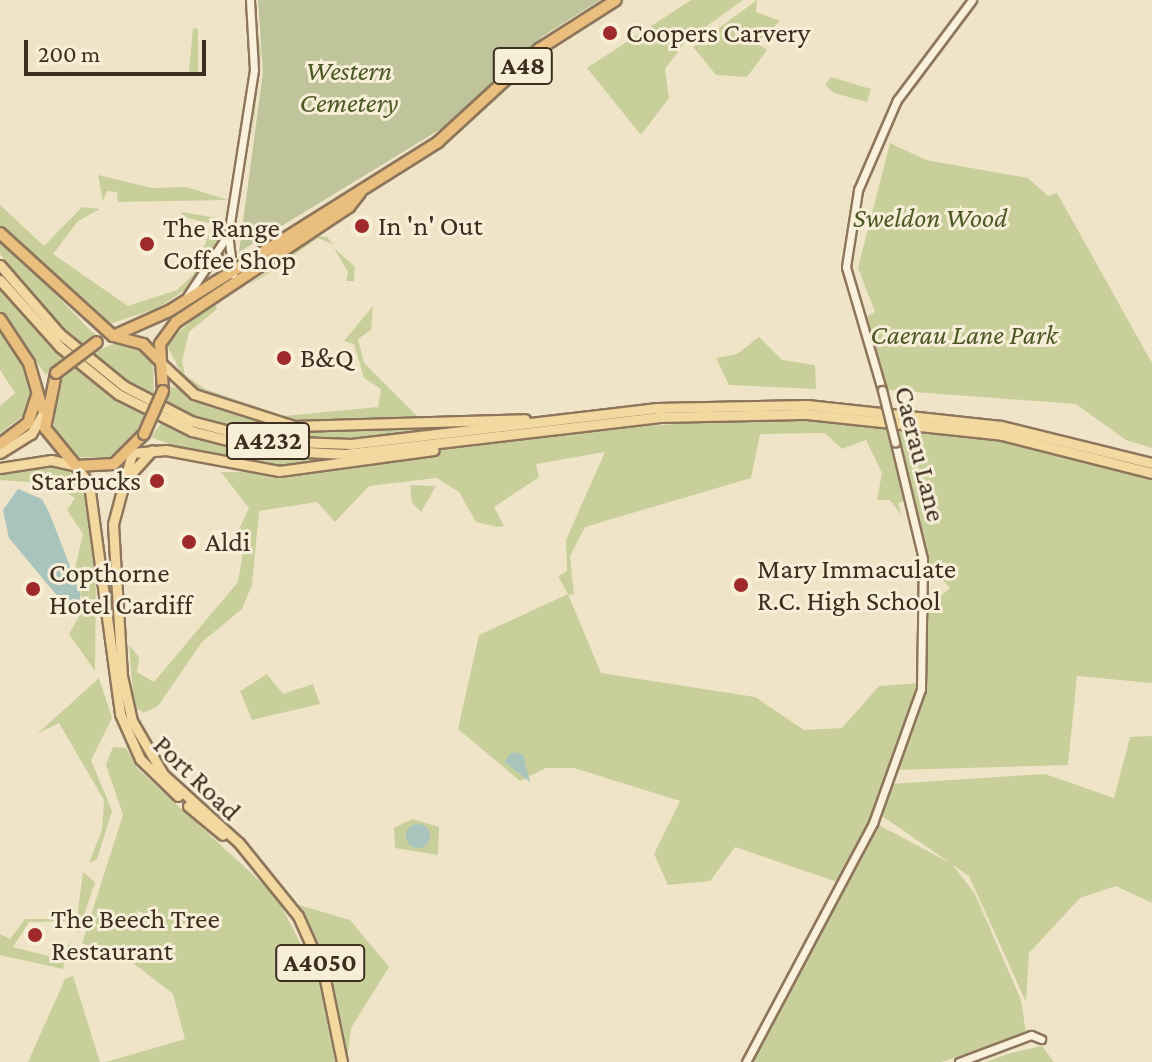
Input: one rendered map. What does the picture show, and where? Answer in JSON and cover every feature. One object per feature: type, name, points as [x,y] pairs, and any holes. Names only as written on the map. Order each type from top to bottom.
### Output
[{"type":"highway","name":"A48","points":[[113,336],[232,274],[463,125],[539,49],[616,0]]},
{"type":"highway","name":"A48","points":[[161,363],[160,344],[170,329],[232,274],[287,249],[360,193]]},
{"type":"highway","points":[[0,233],[113,336],[143,344],[161,363],[163,391],[132,453],[108,466],[76,466],[52,445],[38,389],[0,319]]},
{"type":"highway","points":[[43,413],[56,373],[97,342],[113,336]]},
{"type":"highway","points":[[0,444],[28,423],[38,389]]},
{"type":"main road","name":"A4232","points":[[0,265],[60,334],[116,381],[172,413],[239,436],[351,444],[596,416],[742,404],[863,408],[1001,426],[1152,463]]},
{"type":"main road","name":"A4232","points":[[0,280],[98,380],[206,436],[320,455],[658,417],[864,417],[1002,435],[1152,473]]},
{"type":"main road","points":[[161,363],[194,394],[294,426],[596,416]]},
{"type":"main road","points":[[0,453],[31,434],[43,413]]},
{"type":"main road","points":[[132,453],[152,450],[237,468],[308,470],[508,436]]},
{"type":"main road","points":[[124,479],[152,450]]},
{"type":"main road","name":"Port Road","points":[[130,728],[112,560],[124,479],[132,453]]},
{"type":"main road","points":[[0,468],[37,458],[76,466]]},
{"type":"main road","name":"Port Road","points":[[76,466],[96,500],[130,728],[163,774],[242,849],[310,939],[342,1062]]},
{"type":"street","points":[[232,274],[228,236],[254,80],[250,0]]},
{"type":"street","name":"Caerau Lane","points":[[746,1062],[873,823],[921,689],[923,559],[882,390],[846,267],[858,190],[897,100],[972,0]]},
{"type":"street","points":[[182,302],[218,257],[228,236]]},
{"type":"street","points":[[218,257],[232,274]]},
{"type":"street","points":[[959,1062],[1031,1035],[1041,1039]]},
{"type":"green space","points":[[253,0],[261,52],[252,141],[258,53]]},
{"type":"green space","name":"Western Cemetery","points":[[258,0],[600,0],[543,36],[449,124],[239,252],[263,72]]},
{"type":"green space","points":[[691,0],[743,0],[685,42],[665,69],[669,98],[641,135],[587,68]]},
{"type":"green space","points":[[757,0],[756,12],[780,21],[757,43],[767,50],[747,77],[716,75],[693,47]]},
{"type":"green space","points":[[193,28],[198,29],[198,74],[189,72]]},
{"type":"green space","points":[[831,77],[871,89],[867,102],[834,93],[825,85]]},
{"type":"green space","name":"Sweldon Wood","points":[[890,143],[926,160],[1028,178],[1048,196],[1057,193],[1152,363],[1152,448],[1126,440],[1076,404],[887,390],[867,316],[875,312],[858,268]]},
{"type":"green space","points":[[98,175],[152,188],[186,187],[228,200],[118,202],[117,192],[107,191],[103,201]]},
{"type":"green space","points":[[0,205],[44,246],[82,207],[100,209],[78,221],[53,254],[128,306],[177,290],[193,275],[213,224],[183,217],[179,225],[182,212],[217,218],[223,231],[186,289],[158,308],[106,325],[0,227]]},
{"type":"green space","points":[[316,236],[327,237],[334,245],[318,238],[294,255],[289,270],[274,270],[248,286]]},
{"type":"green space","points":[[0,237],[96,335],[80,344],[53,318],[0,254]]},
{"type":"green space","points":[[334,248],[355,267],[354,281],[346,281],[348,272]]},
{"type":"green space","points":[[0,288],[63,357],[46,375],[0,311]]},
{"type":"green space","points":[[214,300],[217,309],[189,332],[182,361],[185,375],[205,389],[284,416],[378,407],[381,389],[364,378],[354,344],[344,341],[373,306],[371,330],[358,339],[364,363],[423,422],[301,424],[190,389],[166,344]]},
{"type":"green space","points":[[0,327],[26,366],[32,394],[28,412],[0,433],[0,406],[15,393],[0,370]]},
{"type":"green space","points":[[759,337],[782,360],[815,365],[816,389],[729,385],[716,358],[737,354]]},
{"type":"green space","points":[[115,343],[134,346],[153,362],[154,400],[89,355]]},
{"type":"green space","points":[[74,365],[147,414],[136,436],[108,458],[76,457],[53,432],[58,381]]},
{"type":"green space","points":[[171,386],[233,413],[301,429],[479,424],[337,442],[262,437],[166,406]]},
{"type":"green space","points":[[776,417],[884,423],[906,499],[898,504],[902,516],[890,500],[877,500],[882,473],[866,440],[842,449],[825,433],[760,434],[751,478],[585,527],[570,556],[574,595],[568,594],[558,576],[567,571],[566,540],[605,452],[536,464],[539,477],[494,507],[504,526],[476,522],[459,492],[437,478],[369,486],[335,522],[317,502],[259,511],[252,585],[242,609],[202,642],[158,706],[144,713],[134,707],[129,645],[139,657],[137,672],[154,682],[238,582],[245,541],[239,529],[249,508],[221,472],[315,473],[533,434]]},
{"type":"green space","points":[[162,422],[205,439],[295,457],[355,457],[290,468],[187,451],[151,437]]},
{"type":"green space","points":[[896,424],[1039,446],[1152,477],[1152,683],[1077,676],[1068,765],[896,770],[925,687],[928,606],[950,588],[929,565]]},
{"type":"green space","points":[[34,463],[68,470],[87,491],[96,564],[95,671],[69,634],[84,607],[75,568],[83,534],[67,510],[75,498],[43,477],[39,483],[0,480],[0,471]]},
{"type":"green space","points":[[410,485],[436,486],[421,512],[412,503]]},
{"type":"green space","points":[[568,594],[601,673],[755,697],[804,730],[842,728],[879,686],[918,683],[868,823],[837,882],[735,847],[710,881],[668,885],[654,854],[680,801],[574,768],[546,768],[520,781],[458,729],[479,635]]},
{"type":"green space","points":[[267,674],[283,694],[313,684],[320,704],[252,720],[240,691]]},
{"type":"green space","points":[[99,678],[112,718],[91,760],[112,811],[97,859],[89,863],[102,830],[104,800],[59,723],[37,734]]},
{"type":"green space","points":[[1152,736],[1152,903],[1116,886],[1080,898],[1029,953],[1026,1002],[969,876],[882,816],[889,784],[1045,774],[1114,798],[1130,737]]},
{"type":"green space","points":[[113,747],[126,748],[138,769],[276,896],[319,979],[335,1062],[106,1062],[185,1039],[173,994],[133,963],[82,943],[123,815],[106,765]]},
{"type":"green space","points":[[412,819],[439,827],[438,855],[395,848],[394,828]]},
{"type":"green space","points":[[877,824],[952,864],[975,894],[1021,1000],[1026,1033],[942,1062],[749,1062]]},
{"type":"green space","points":[[83,872],[95,882],[78,933],[68,921],[29,922],[13,947],[52,957],[64,955],[71,939],[63,969],[0,955],[0,934],[10,939],[25,919],[77,919]]},
{"type":"green space","points":[[299,905],[350,920],[389,967],[351,1028],[348,1054],[323,953]]},
{"type":"green space","points":[[73,976],[100,1062],[28,1062],[65,979]]},
{"type":"green space","points":[[1042,1046],[1054,1062],[986,1062],[1011,1053]]},
{"type":"water","points":[[18,489],[42,499],[49,512],[81,595],[74,616],[9,538],[3,510]]},
{"type":"water","points":[[512,752],[523,754],[530,782],[504,762]]},
{"type":"water","points":[[418,824],[426,828],[430,836],[426,844],[418,848],[410,844],[406,836],[410,828]]},
{"type":"place","name":"Coopers Carvery","points":[[610,33]]},
{"type":"place","name":"In 'n' Out","points":[[362,226]]},
{"type":"place","name":"The Range Coffee Shop","points":[[147,244]]},
{"type":"place","name":"B&Q","points":[[284,358]]},
{"type":"place","name":"Starbucks","points":[[157,481]]},
{"type":"place","name":"Aldi","points":[[189,542]]},
{"type":"place","name":"Mary Immaculate R.C. High School","points":[[741,585]]},
{"type":"place","name":"Copthorne Hotel Cardiff","points":[[33,589]]},
{"type":"place","name":"The Beech Tree Restaurant","points":[[35,935]]},
{"type":"park label","name":"Caerau Lane Park","points":[[964,335]]}]
